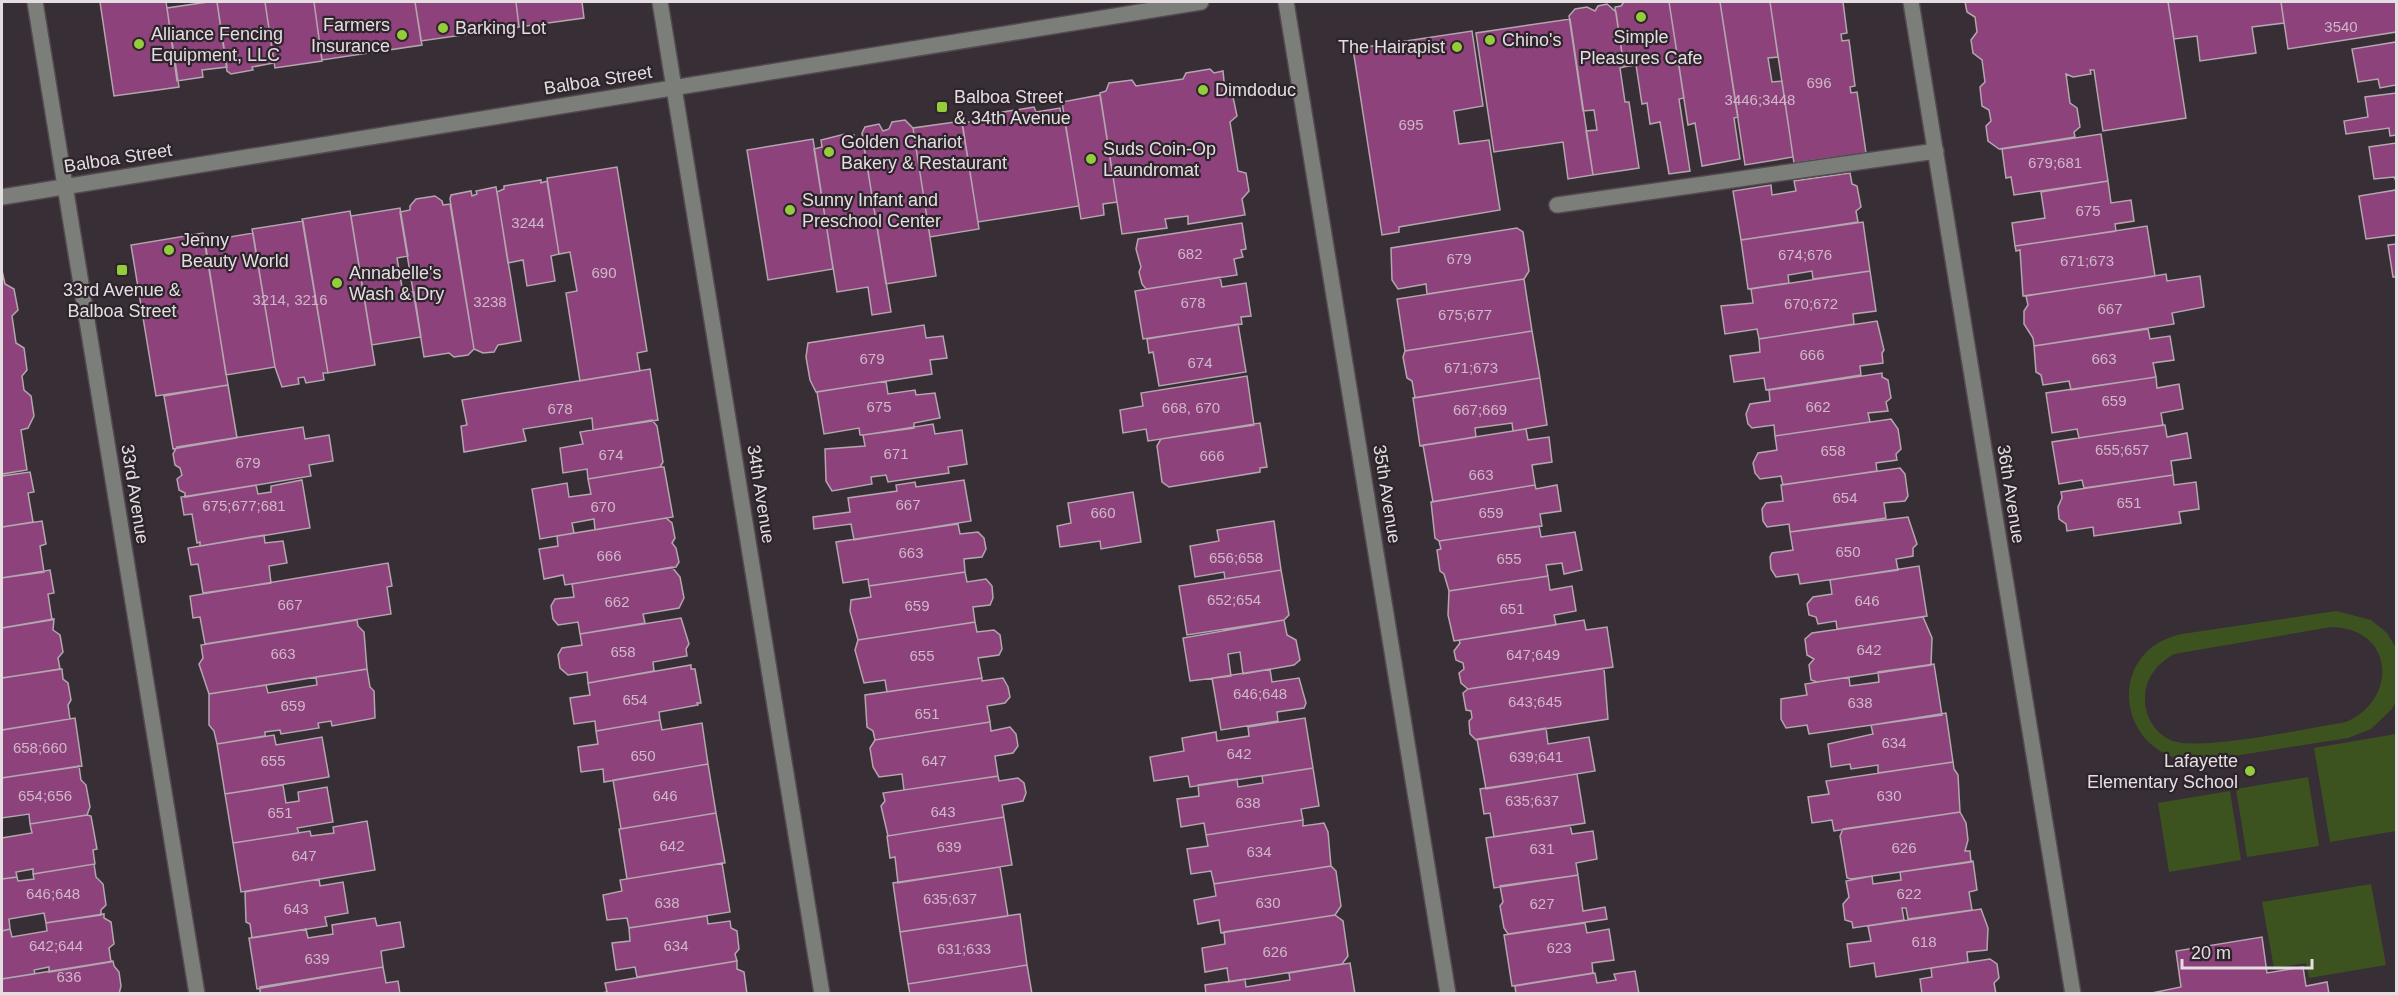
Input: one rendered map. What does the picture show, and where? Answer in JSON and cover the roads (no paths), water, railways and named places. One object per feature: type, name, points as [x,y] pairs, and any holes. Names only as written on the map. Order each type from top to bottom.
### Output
[{"type":"street","name":"33rd Avenue","points":[[35,2],[197,993]]},
{"type":"street","name":"34th Avenue","points":[[660,2],[822,993]]},
{"type":"street","name":"Balboa Street","points":[[2,197],[1200,2]]},
{"type":"street","name":"35th Avenue","points":[[1286,2],[1448,993]]},
{"type":"street","name":"36th Avenue","points":[[1911,2],[2073,993]]},
{"type":"street","points":[[1557,206],[1936,151]]},
{"type":"place","name":"Simple Pleasures Cafe","points":[[1641,17]]},
{"type":"place","name":"Barking Lot","points":[[443,28]]},
{"type":"place","name":"Farmers Insurance","points":[[402,35]]},
{"type":"place","name":"Chino's","points":[[1490,40]]},
{"type":"place","name":"Alliance Fencing Equipment, LLC","points":[[139,44]]},
{"type":"place","name":"The Hairapist","points":[[1457,47]]},
{"type":"place","name":"Dimdoduc","points":[[1203,90]]},
{"type":"place","name":"Balboa Street & 34th Avenue","points":[[942,107]]},
{"type":"place","name":"Golden Chariot Bakery & Restaurant","points":[[829,152]]},
{"type":"place","name":"Suds Coin-Op Laundromat","points":[[1091,159]]},
{"type":"place","name":"Sunny Infant and Preschool Center","points":[[790,210]]},
{"type":"place","name":"Jenny Beauty World","points":[[169,250]]},
{"type":"place","name":"33rd Avenue & Balboa Street","points":[[122,270]]},
{"type":"place","name":"Annabelle's Wash & Dry","points":[[337,283]]},
{"type":"place","name":"Lafayette Elementary School","points":[[2250,771]]}]
